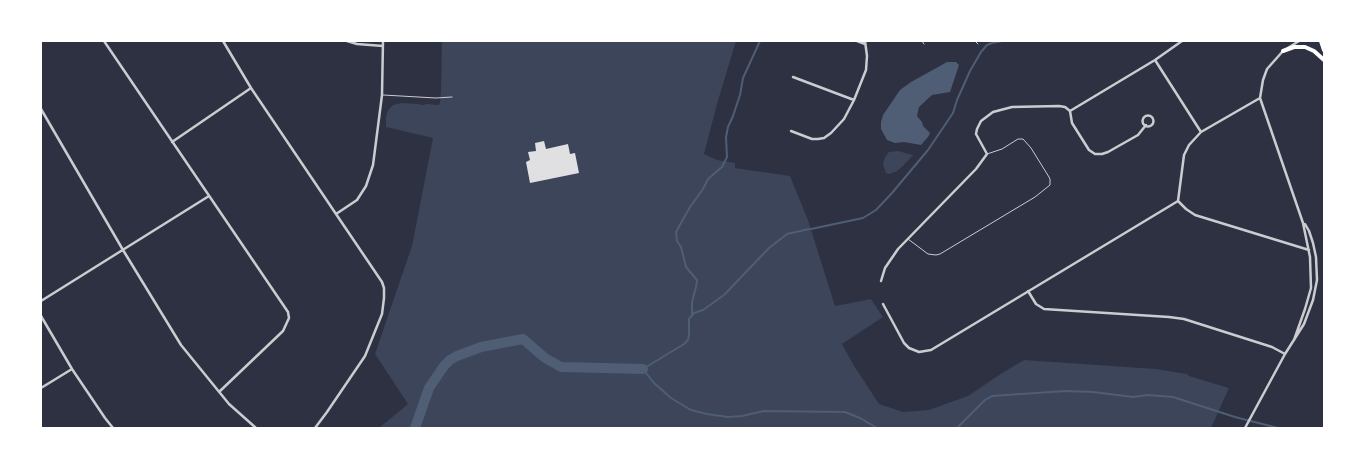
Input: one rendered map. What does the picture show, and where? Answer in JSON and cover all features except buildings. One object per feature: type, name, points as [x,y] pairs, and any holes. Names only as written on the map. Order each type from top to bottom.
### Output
[{"type":"main road","points":[[1321,41],[1324,50]]},
{"type":"main road","points":[[1283,51],[1305,47],[1314,51],[1324,60]]},
{"type":"street","points":[[104,41],[284,307],[289,318],[283,331],[218,392]]},
{"type":"street","points":[[222,41],[250,88],[382,282],[384,292],[383,307],[375,333],[363,360],[315,428]]},
{"type":"street","points":[[347,41],[356,44],[383,46]]},
{"type":"street","points":[[336,214],[357,200],[362,194],[369,176],[376,149],[382,95],[383,41]]},
{"type":"street","points":[[791,131],[812,139],[824,138],[838,127],[844,119],[854,100],[867,63],[865,43],[857,41]]},
{"type":"street","points":[[1070,111],[1155,60],[1182,41]]},
{"type":"street","points":[[1294,340],[1311,288],[1309,250],[1303,223],[1260,98],[1267,68],[1283,51],[1299,41]]},
{"type":"street","points":[[1155,60],[1201,132]]},
{"type":"street","points":[[793,77],[854,100]]},
{"type":"street","points":[[172,142],[250,88]]},
{"type":"street","points":[[1178,201],[1184,155],[1189,145],[1201,132],[1260,98]]},
{"type":"street","points":[[881,281],[885,268],[908,238],[976,169],[987,154],[978,138],[977,129],[982,121],[993,112],[1012,107],[1065,107],[1070,111],[1072,123],[1089,150],[1095,154],[1108,152],[1138,135],[1146,125]]},
{"type":"street","points":[[41,109],[181,345],[218,392],[256,428]]},
{"type":"street","points":[[1146,116],[1153,118],[1153,123],[1146,125],[1143,123],[1143,119],[1146,116]]},
{"type":"street","points":[[41,301],[209,196]]},
{"type":"street","points":[[1178,201],[1195,215],[1309,250]]},
{"type":"street","points":[[883,304],[904,343],[919,352],[930,350],[1178,201]]},
{"type":"street","points":[[1246,427],[1285,354],[1307,318],[1315,294],[1317,280],[1315,250],[1309,231],[1303,223]]},
{"type":"street","points":[[1028,291],[1036,304],[1044,308],[1184,319],[1272,347],[1285,354]]},
{"type":"street","points":[[41,316],[72,369],[113,428]]},
{"type":"street","points":[[41,388],[72,369]]},
{"type":"lane","points":[[975,41],[978,44]]},
{"type":"lane","points":[[382,95],[452,97]]},
{"type":"lane","points":[[908,238],[928,254],[940,254],[1035,197],[1050,185],[1048,176],[1031,148],[1023,140],[1018,139],[1002,149],[987,154]]},
{"type":"shaded area","points":[[442,41],[736,41],[704,154],[717,160],[735,163],[735,168],[790,176],[808,220],[835,306],[871,299],[883,317],[842,344],[879,404],[903,412],[929,410],[968,396],[1024,360],[1156,369],[1187,374],[1229,388],[1211,428],[379,428],[408,404],[375,354],[412,246],[433,138],[386,127],[386,117],[388,110],[393,105],[402,103],[439,105]]},
{"type":"shaded area","points":[[947,62],[956,62],[959,65],[950,92],[932,95],[919,107],[917,116],[930,133],[928,137],[921,145],[904,142],[895,143],[887,140],[881,129],[881,122],[883,115],[900,90]]},
{"type":"shaded area","points":[[898,151],[913,155],[897,171],[889,174],[886,173],[883,165],[885,157],[889,152]]},
{"type":"waterway","points":[[692,314],[692,302],[697,280],[686,267],[681,247],[677,241],[676,232],[708,179],[722,167],[727,157],[726,137],[728,127],[740,95],[743,78],[760,41]]},
{"type":"waterway","points":[[811,229],[863,218],[876,210],[928,150],[953,113],[970,71],[981,52],[987,45],[1002,41]]},
{"type":"waterway","points":[[809,229],[787,234],[769,248],[724,295],[703,310],[694,313],[689,319],[689,335],[688,340],[684,344],[643,369],[654,383],[671,398],[691,410],[728,417],[764,411],[845,412],[877,428]]},
{"type":"waterway","points":[[415,428],[429,388],[444,366],[457,356],[481,347],[523,339],[545,358],[561,367],[643,369]]},
{"type":"waterway","points":[[957,428],[985,400],[992,396],[1065,391],[1133,397],[1148,395],[1173,397],[1235,417],[1278,428]]}]
